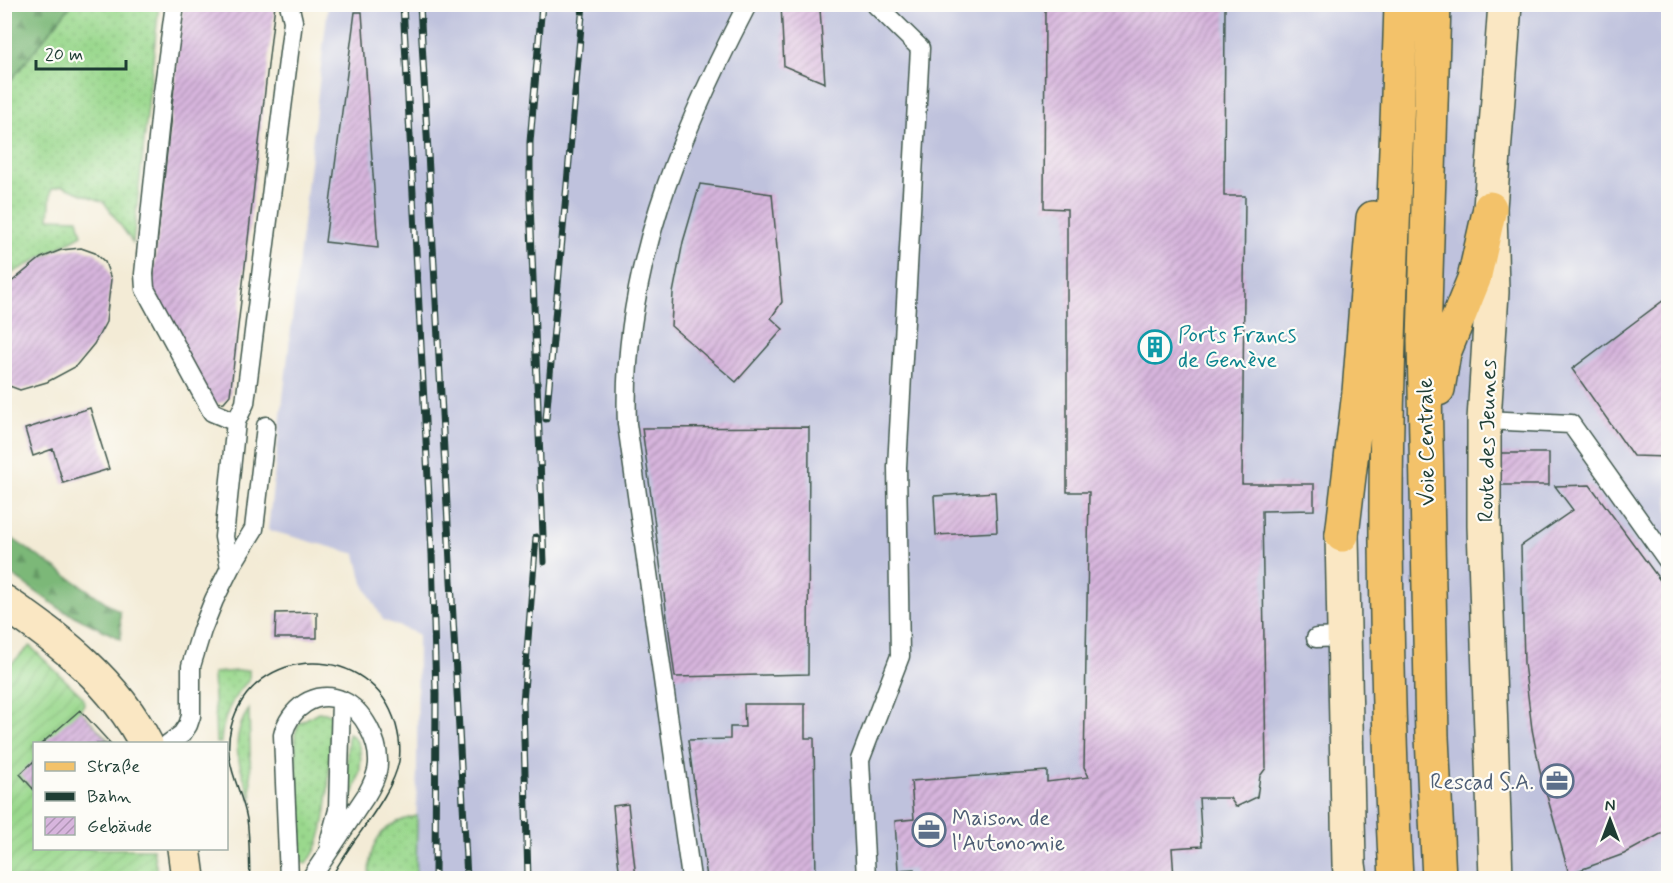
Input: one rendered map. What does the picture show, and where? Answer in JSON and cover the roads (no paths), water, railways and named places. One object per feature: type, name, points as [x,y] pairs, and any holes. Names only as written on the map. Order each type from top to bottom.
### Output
[{"type":"main road","points":[[1342,535],[1359,392],[1394,4]]},
{"type":"main road","name":"Voie Centrale","points":[[1396,879],[1389,712],[1386,543],[1401,4]]},
{"type":"main road","name":"Voie Centrale","points":[[1434,4],[1424,341],[1432,737],[1439,879]]},
{"type":"main road","points":[[1427,546],[1441,366],[1450,336],[1474,279],[1490,208]]},
{"type":"street","name":"Route des Jeunes","points":[[1496,879],[1483,517],[1484,420],[1492,292],[1490,208],[1505,4]]},
{"type":"street","points":[[1342,535],[1329,638],[1348,874]]},
{"type":"street","points":[[4,602],[38,625],[91,669],[116,697],[145,742]]},
{"type":"street","points":[[184,850],[188,879]]},
{"type":"lane","points":[[175,4],[158,135],[144,274],[145,289],[212,412],[236,422]]},
{"type":"lane","points":[[230,568],[224,537],[236,422],[245,403],[293,21],[289,4]]},
{"type":"lane","points":[[691,879],[627,424],[627,362],[636,296],[646,250],[665,188],[708,79],[746,7],[741,4]]},
{"type":"lane","points":[[866,879],[860,760],[900,656],[897,467],[920,48],[875,4]]},
{"type":"lane","points":[[1484,420],[1571,424],[1668,561]]},
{"type":"lane","points":[[171,742],[182,734],[191,716],[190,666],[214,600],[254,529],[266,426]]},
{"type":"lane","points":[[289,879],[283,735],[290,716],[297,709],[312,700],[330,697],[349,704],[368,725],[375,743],[378,763],[374,781],[367,794],[315,873]]},
{"type":"lane","points":[[315,873],[332,836],[338,810],[341,700]]},
{"type":"tram line","points":[[250,878],[247,819],[233,774],[229,752],[231,727],[243,699],[262,679],[286,667],[312,663],[339,667],[363,678],[383,698],[396,725],[400,752],[395,775],[388,790],[331,878]]},
{"type":"railway","points":[[403,4],[432,554],[436,694],[435,878]]},
{"type":"railway","points":[[420,4],[467,878]]},
{"type":"railway","points":[[542,4],[530,142],[530,202],[544,562]]},
{"type":"railway","points":[[546,419],[583,4]]},
{"type":"railway","points":[[528,878],[523,703],[536,537]]},
{"type":"place","name":"Ports Francs de Genève","points":[[1155,347]]},
{"type":"place","name":"Rescad S.A.","points":[[1557,781]]},
{"type":"place","name":"Maison de l'Autonomie","points":[[929,830]]}]
